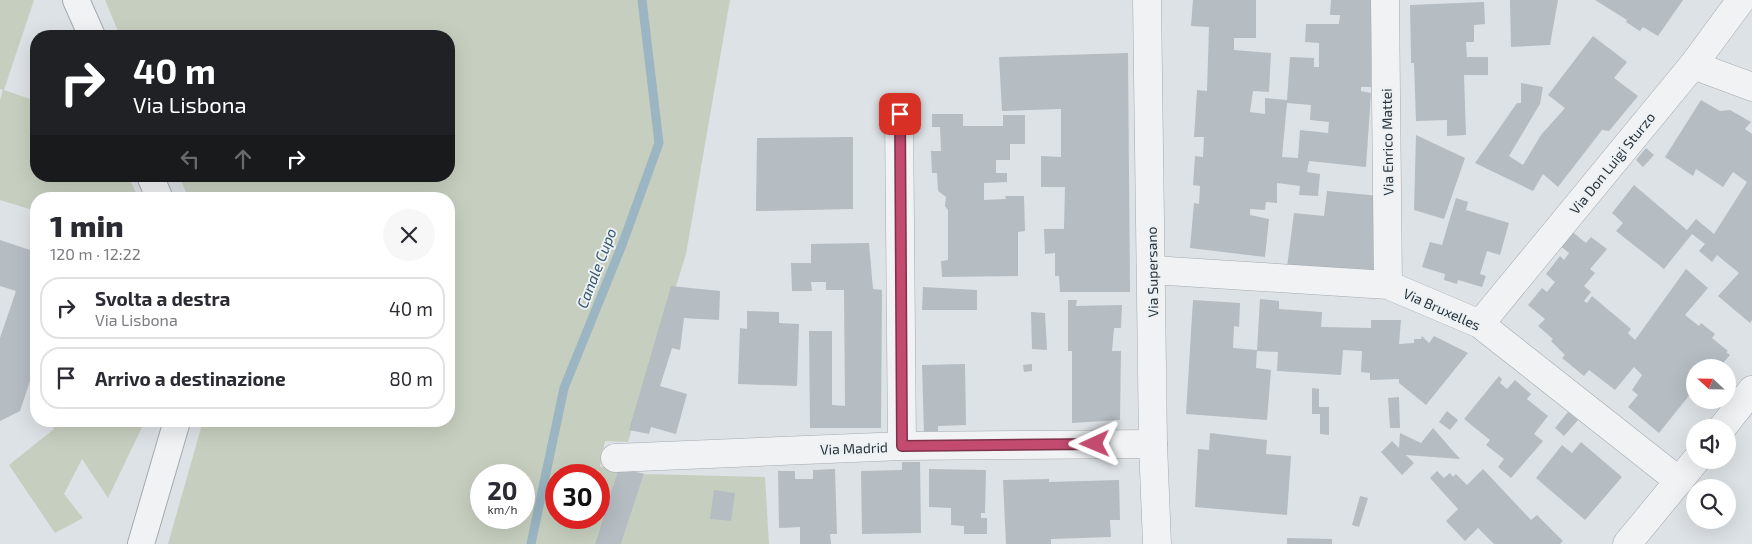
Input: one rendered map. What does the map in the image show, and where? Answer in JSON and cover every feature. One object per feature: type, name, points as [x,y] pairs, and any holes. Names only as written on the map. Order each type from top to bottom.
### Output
[{"type":"street","points":[[76,0],[89,30]]},
{"type":"street","name":"Via Supersano","points":[[1147,0],[1153,444],[1158,544]]},
{"type":"street","name":"Via Enrico Mattei","points":[[1385,0],[1388,284]]},
{"type":"street","name":"Via Don Luigi Sturzo","points":[[1480,324],[1692,66],[1740,0]]},
{"type":"street","points":[[1692,66],[1752,87]]},
{"type":"street","points":[[900,114],[902,446]]},
{"type":"street","name":"Via Bruxelles","points":[[1152,270],[1388,284],[1480,324],[1679,481]]},
{"type":"street","points":[[1729,419],[1752,390]]},
{"type":"street","points":[[141,544],[175,427]]},
{"type":"street","name":"Via Madrid","points":[[615,458],[902,446],[1153,444]]},
{"type":"street","points":[[1627,544],[1689,469]]},
{"type":"green space","points":[[0,0],[34,0],[4,90],[30,99],[30,182],[131,182],[136,192],[30,192],[30,209],[0,200],[0,100],[3,90],[0,89]]},
{"type":"green space","points":[[105,0],[730,0],[686,254],[628,442],[605,441],[601,464],[545,464],[545,529],[600,529],[595,544],[168,544],[201,427],[455,427],[455,192],[186,192],[182,182],[455,182],[455,30],[118,30]]},
{"type":"green space","points":[[53,427],[142,427],[108,498],[82,459],[64,494],[83,518],[55,533],[9,465],[54,429]]},
{"type":"green space","points":[[610,467],[619,467],[610,496]]},
{"type":"green space","points":[[644,474],[765,477],[769,544],[621,544]]},
{"type":"building","points":[[1193,0],[1256,0],[1256,38],[1234,38],[1234,50],[1271,53],[1269,92],[1253,91],[1250,112],[1265,114],[1265,98],[1287,100],[1290,57],[1314,58],[1314,67],[1319,67],[1319,43],[1305,42],[1306,24],[1339,24],[1340,15],[1330,15],[1331,0],[1372,0],[1371,87],[1361,87],[1361,91],[1371,93],[1366,167],[1309,161],[1307,172],[1320,174],[1318,196],[1299,195],[1300,186],[1277,183],[1277,203],[1266,202],[1265,210],[1250,209],[1250,215],[1269,219],[1265,257],[1190,248],[1194,203],[1199,204],[1200,186],[1193,185],[1195,156],[1203,157],[1204,137],[1194,137],[1197,90],[1207,91],[1209,27],[1191,26]],"holes":[[[1287,103],[1311,105],[1310,120],[1329,122],[1328,133],[1300,130],[1298,158],[1282,157]]]},
{"type":"building","points":[[1510,0],[1558,0],[1550,45],[1511,47]]},
{"type":"building","points":[[1595,0],[1683,0],[1658,36],[1643,27],[1640,31],[1626,22],[1627,20]]},
{"type":"building","points":[[1484,2],[1485,24],[1474,25],[1474,42],[1466,42],[1467,57],[1488,57],[1488,75],[1464,75],[1466,135],[1447,136],[1447,120],[1416,121],[1414,63],[1411,63],[1410,5]]},
{"type":"building","points":[[1593,36],[1627,62],[1614,78],[1638,96],[1609,131],[1602,130],[1558,187],[1543,174],[1533,191],[1475,163],[1517,103],[1521,103],[1521,83],[1543,87],[1540,104],[1509,156],[1523,165],[1541,135],[1565,108],[1548,95]]},
{"type":"building","points":[[1128,53],[1130,292],[1060,292],[1059,276],[1055,276],[1055,253],[1045,254],[1044,229],[1064,229],[1065,187],[1041,187],[1041,156],[1061,157],[1061,109],[1002,111],[999,57]]},
{"type":"building","points":[[1701,100],[1720,111],[1730,110],[1751,122],[1745,129],[1752,134],[1752,320],[1750,323],[1718,296],[1739,273],[1717,255],[1712,262],[1699,251],[1705,244],[1692,234],[1664,269],[1616,231],[1623,223],[1612,213],[1634,185],[1687,230],[1696,219],[1714,234],[1747,182],[1733,172],[1723,187],[1696,169],[1693,176],[1665,157]]},
{"type":"building","points":[[932,114],[963,114],[963,126],[1003,126],[1003,115],[1025,115],[1025,144],[1010,144],[1010,160],[996,160],[996,173],[1007,173],[1007,182],[984,183],[984,200],[1006,199],[1005,196],[1024,196],[1025,231],[1018,232],[1018,276],[942,277],[941,261],[948,260],[948,210],[945,206],[946,197],[938,191],[937,173],[932,173],[931,151],[941,151],[940,127],[932,127]]},
{"type":"building","points":[[1416,135],[1465,158],[1444,219],[1414,210]]},
{"type":"building","points":[[853,137],[853,209],[756,211],[757,138]]},
{"type":"building","points":[[1646,148],[1654,155],[1643,167],[1636,160]]},
{"type":"building","points":[[1327,191],[1380,196],[1382,277],[1287,267],[1294,213],[1324,216]]},
{"type":"building","points":[[1456,198],[1468,202],[1466,210],[1509,223],[1500,255],[1487,251],[1480,274],[1486,276],[1482,287],[1458,280],[1457,284],[1444,280],[1445,274],[1422,267],[1430,242],[1442,245]]},
{"type":"building","points":[[1570,230],[1586,243],[1591,237],[1607,249],[1590,269],[1595,273],[1584,286],[1591,292],[1584,301],[1587,303],[1592,296],[1631,329],[1628,333],[1635,340],[1686,269],[1708,288],[1685,315],[1699,326],[1701,323],[1715,334],[1712,338],[1728,351],[1726,352],[1730,355],[1727,359],[1686,359],[1686,399],[1659,433],[1628,407],[1638,395],[1632,390],[1642,375],[1634,367],[1615,390],[1589,370],[1584,376],[1562,358],[1565,355],[1551,341],[1553,339],[1538,326],[1545,319],[1528,305],[1542,288],[1547,292],[1555,282],[1546,274],[1560,256],[1564,260],[1569,253],[1558,244]]},
{"type":"building","points":[[0,240],[30,250],[30,381],[20,411],[0,421],[0,338],[16,291],[0,286]]},
{"type":"building","points":[[869,243],[873,289],[882,290],[881,428],[810,428],[809,331],[832,331],[832,405],[845,406],[844,290],[826,290],[826,282],[811,282],[812,291],[792,291],[791,263],[811,263],[811,244]]},
{"type":"building","points":[[671,286],[720,291],[719,320],[684,318],[680,350],[672,348],[660,386],[687,394],[676,434],[651,427],[649,434],[629,430]]},
{"type":"building","points":[[923,287],[977,290],[977,310],[922,310]]},
{"type":"building","points":[[1260,299],[1279,301],[1279,309],[1322,312],[1321,327],[1371,328],[1371,320],[1401,320],[1399,344],[1414,343],[1414,339],[1421,339],[1422,336],[1429,343],[1434,336],[1468,353],[1426,405],[1399,383],[1399,379],[1370,380],[1370,373],[1361,372],[1362,351],[1343,350],[1341,375],[1277,371],[1278,352],[1257,351]]},
{"type":"building","points":[[1068,300],[1077,300],[1076,306],[1122,305],[1121,328],[1114,328],[1112,351],[1121,351],[1120,420],[1072,423],[1072,351],[1068,351]]},
{"type":"building","points":[[1193,300],[1240,303],[1239,327],[1234,326],[1233,348],[1257,350],[1256,368],[1271,370],[1267,420],[1186,414]]},
{"type":"building","points":[[747,311],[779,312],[779,323],[799,324],[797,386],[738,384],[740,328],[747,329]]},
{"type":"building","points":[[1031,312],[1045,313],[1047,350],[1032,349]]},
{"type":"building","points":[[965,364],[966,425],[938,426],[938,432],[924,433],[922,365]]},
{"type":"building","points":[[1032,364],[1032,371],[1024,372],[1023,365]]},
{"type":"building","points":[[1499,376],[1502,379],[1500,383],[1507,389],[1515,380],[1531,394],[1527,399],[1548,416],[1534,434],[1543,441],[1511,478],[1498,467],[1504,459],[1486,445],[1490,440],[1464,419]]},
{"type":"building","points":[[1312,388],[1319,389],[1319,407],[1329,407],[1329,435],[1320,434],[1320,414],[1312,414]]},
{"type":"building","points":[[1399,397],[1400,428],[1390,428],[1388,398]]},
{"type":"building","points":[[1447,411],[1458,420],[1450,430],[1439,422]]},
{"type":"building","points":[[1568,412],[1578,420],[1564,436],[1555,428]]},
{"type":"building","points":[[1433,428],[1460,459],[1406,455],[1414,463],[1402,475],[1381,452],[1392,441],[1399,448],[1400,433],[1421,443]]},
{"type":"building","points":[[1210,433],[1267,440],[1266,454],[1291,456],[1287,515],[1195,507],[1198,449],[1209,450]]},
{"type":"building","points":[[1581,442],[1622,477],[1585,520],[1536,478],[1562,445],[1572,453]]},
{"type":"building","points":[[902,462],[920,462],[921,533],[862,534],[861,471],[902,470]]},
{"type":"building","points":[[619,467],[644,474],[621,544],[595,544],[600,529],[610,529],[610,496]]},
{"type":"building","points":[[835,469],[837,534],[830,534],[831,544],[800,544],[800,527],[779,528],[778,471],[795,471],[795,479],[813,479],[813,470]]},
{"type":"building","points":[[929,469],[986,470],[985,513],[981,513],[981,518],[987,518],[987,534],[964,534],[964,526],[951,525],[951,508],[929,507]]},
{"type":"building","points":[[1483,469],[1531,520],[1537,515],[1563,541],[1560,544],[1494,544],[1478,528],[1465,541],[1446,521],[1458,509],[1430,478],[1437,471],[1444,478],[1450,473],[1453,477],[1456,474],[1467,485]]},
{"type":"building","points":[[1049,479],[1049,482],[1119,480],[1120,520],[1110,520],[1111,537],[1051,539],[1051,544],[1006,544],[1003,480]]},
{"type":"building","points":[[714,490],[735,493],[731,521],[710,519]]},
{"type":"building","points":[[1360,496],[1368,498],[1359,527],[1352,525]]},
{"type":"building","points":[[1287,538],[1332,539],[1332,544],[1287,544]]},
{"type":"waterway","name":"Canale Cupo","points":[[531,544],[564,388],[622,245],[659,143],[642,0]]},
{"type":"route","points":[[900,114],[902,446],[1095,444]]}]
